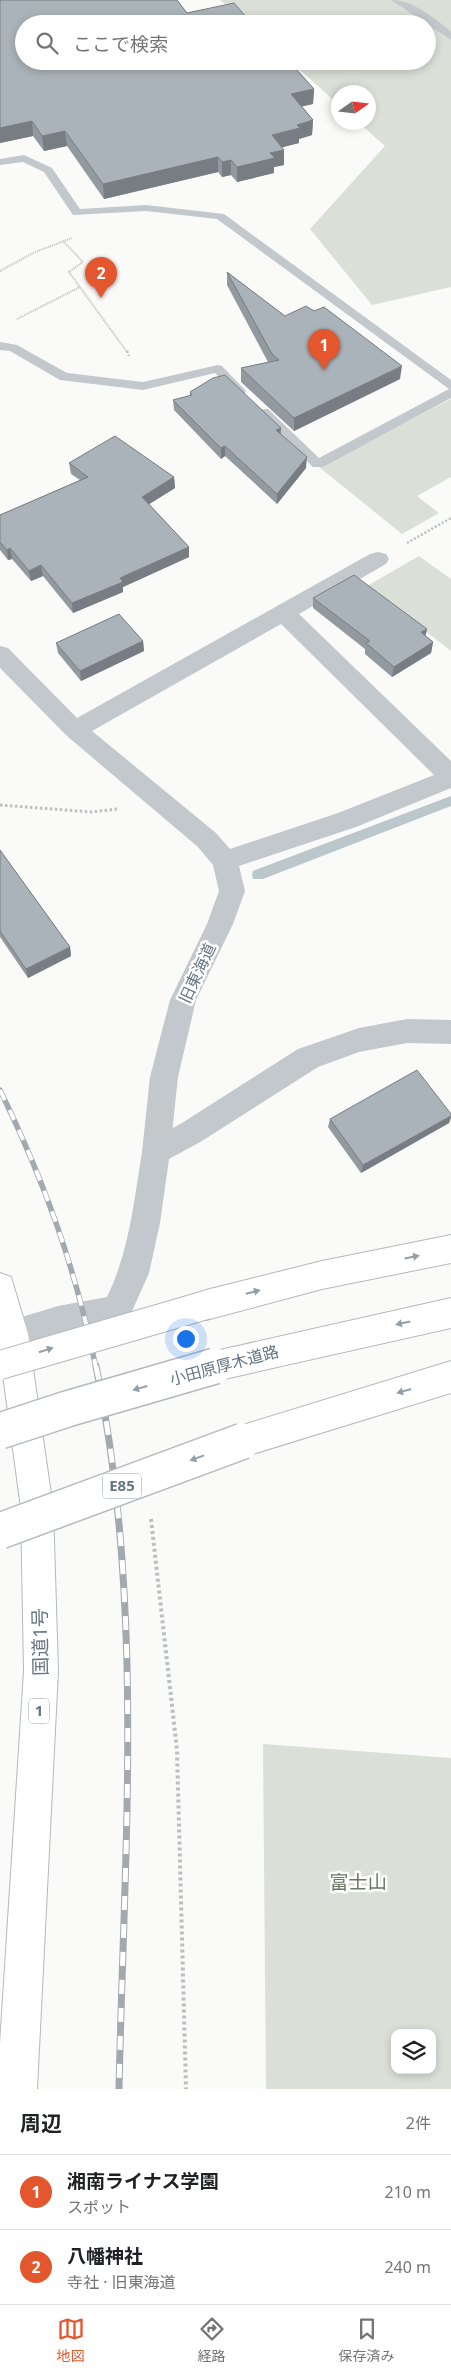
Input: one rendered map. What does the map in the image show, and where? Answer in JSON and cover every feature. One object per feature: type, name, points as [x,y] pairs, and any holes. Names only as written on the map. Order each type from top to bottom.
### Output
[{"type":"highway","points":[[0,1366],[54,1348],[206,1304],[322,1275],[451,1249]]},
{"type":"highway","name":"国道1号","points":[[0,1287],[13,1334],[37,1508],[41,1672],[16,2089]]},
{"type":"highway","name":"小田原厚木道路","points":[[0,1431],[67,1409],[220,1365],[451,1313]]},
{"type":"highway","name":"E85","points":[[0,1531],[243,1441],[451,1377]]},
{"type":"street","points":[[75,730],[378,559]]},
{"type":"street","points":[[225,860],[346,820],[451,777],[287,616]]},
{"type":"street","name":"旧東海道","points":[[0,654],[75,730],[207,840],[225,860],[232,891],[220,924],[183,1000],[164,1077],[156,1152],[145,1223],[134,1273],[117,1310],[58,1322],[13,1334]]},
{"type":"street","points":[[156,1152],[192,1132],[308,1058],[359,1040],[398,1033],[451,1032]]},
{"type":"lane","points":[[396,0],[421,15]]},
{"type":"lane","points":[[436,24],[451,37]]},
{"type":"lane","points":[[0,162],[24,158],[48,170],[77,213],[146,208],[220,216],[451,386]]},
{"type":"lane","points":[[0,346],[13,348],[64,377],[143,386],[218,369],[318,464],[451,393]]},
{"type":"path","points":[[63,242],[83,262],[69,272],[124,346],[143,386]]},
{"type":"path","points":[[16,320],[80,287]]},
{"type":"path","points":[[378,559],[451,518]]},
{"type":"path","points":[[0,805],[92,812],[165,805]]},
{"type":"path","points":[[150,1513],[177,1750],[186,2089]]},
{"type":"green space","points":[[220,0],[451,0],[451,287],[372,305],[310,229],[385,146],[367,130],[376,130],[376,85],[331,85],[331,98],[300,70],[436,70],[436,15],[237,15]]},
{"type":"green space","points":[[451,399],[451,477],[417,496],[439,513],[402,534],[319,467]]},
{"type":"green space","points":[[419,556],[451,579],[451,651],[415,623],[362,589]]},
{"type":"green space","name":"富士山","points":[[263,1744],[451,1758],[451,2089],[266,2089]]},
{"type":"building","points":[[0,0],[177,0],[187,13],[234,3],[244,15],[15,15],[15,70],[297,70],[314,89],[291,94],[313,120],[297,125],[300,128],[272,135],[284,150],[270,153],[275,158],[237,167],[231,160],[222,162],[218,157],[103,184],[65,131],[42,136],[32,121],[0,128]]},
{"type":"building","points":[[227,272],[285,316],[306,306],[314,311],[324,307],[402,366],[294,418],[241,368],[279,360],[272,354]]},
{"type":"building","points":[[225,375],[281,428],[276,430],[307,457],[277,494],[225,446],[221,448],[173,400],[192,395],[190,392],[213,378]]},
{"type":"building","points":[[115,436],[174,477],[142,497],[189,547],[120,578],[123,582],[72,603],[41,565],[29,571],[10,548],[7,550],[0,542],[0,515],[88,477],[69,463]]},
{"type":"building","points":[[354,575],[427,629],[421,632],[433,642],[394,667],[366,643],[370,641],[313,598]]},
{"type":"building","points":[[119,614],[143,641],[80,671],[56,643]]},
{"type":"building","points":[[0,850],[70,947],[26,969],[0,931]]},
{"type":"building","points":[[417,1070],[451,1116],[363,1165],[330,1119]]},
{"type":"waterway","points":[[258,875],[451,801]]},
{"type":"railway","points":[[0,1090],[31,1158],[57,1226],[88,1331],[96,1368]]},
{"type":"railway","points":[[96,1366],[111,1456],[121,1545],[126,1636],[128,1726],[127,1817],[119,2089]]},
{"type":"place","name":"八幡神社","points":[[101,298]]},
{"type":"place","name":"湘南ライナス学園","points":[[324,370]]}]
